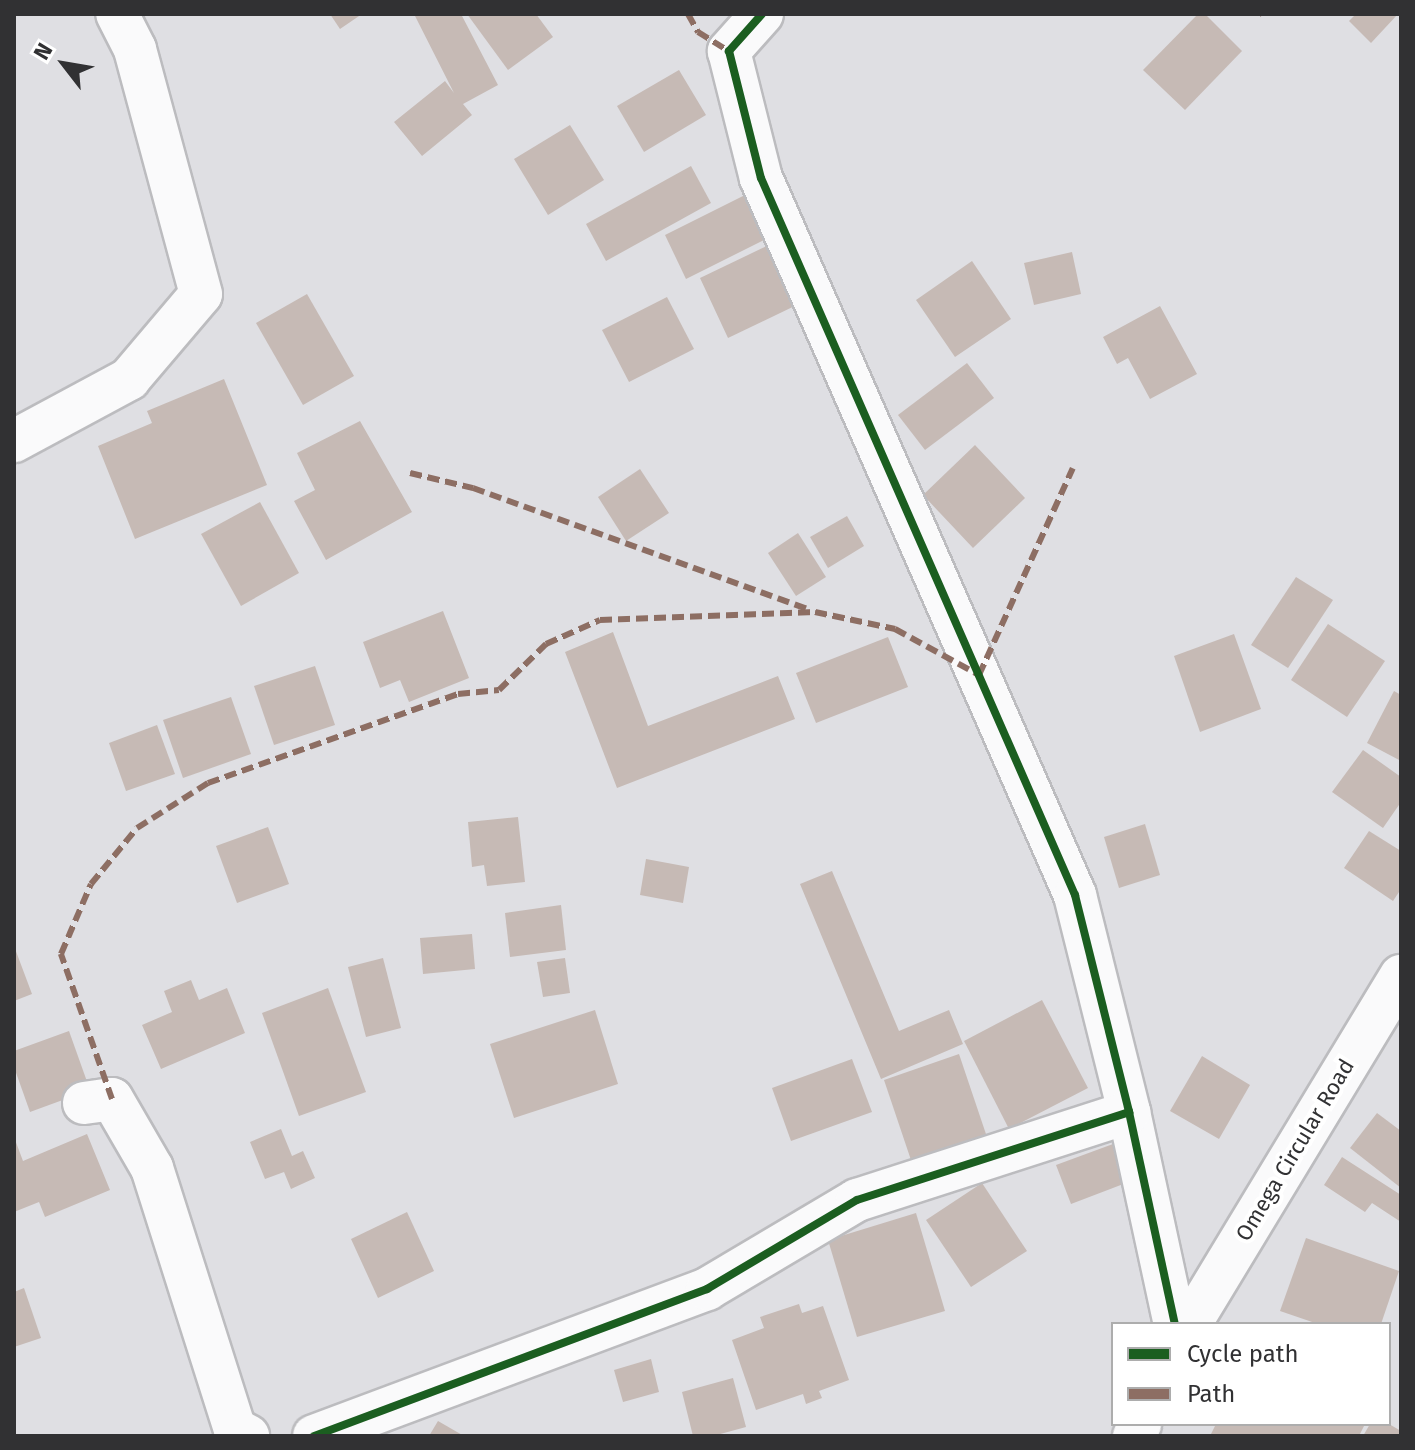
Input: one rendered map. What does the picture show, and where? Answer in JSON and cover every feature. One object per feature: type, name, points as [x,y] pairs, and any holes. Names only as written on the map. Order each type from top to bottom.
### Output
[{"type":"street","points":[[14,441],[129,379],[201,294],[135,49],[117,14]]},
{"type":"street","points":[[762,14],[729,51],[761,178],[1075,895],[1129,1112],[1175,1322]]},
{"type":"street","name":"Omega Circular Road","points":[[1191,1322],[1401,976]]},
{"type":"street","points":[[84,1103],[112,1099],[152,1168],[236,1434]]},
{"type":"street","points":[[314,1436],[707,1289],[857,1200],[1129,1112]]},
{"type":"building","points":[[330,14],[362,14],[340,29]]},
{"type":"building","points":[[414,14],[461,14],[498,85],[463,104],[472,115],[422,156],[394,122],[445,81],[454,93]]},
{"type":"building","points":[[467,14],[536,14],[553,37],[508,70]]},
{"type":"building","points":[[1198,14],[1205,14],[1242,51],[1185,110],[1143,70]]},
{"type":"building","points":[[1356,14],[1398,14],[1371,43],[1349,21]]},
{"type":"building","points":[[679,70],[706,115],[644,152],[617,106]]},
{"type":"building","points":[[570,125],[604,180],[548,215],[514,159]]},
{"type":"building","points":[[691,166],[711,203],[606,261],[586,224]]},
{"type":"building","points":[[755,190],[776,234],[686,279],[665,235]]},
{"type":"building","points":[[775,242],[803,302],[728,338],[700,278]]},
{"type":"building","points":[[1072,252],[1081,294],[1034,305],[1024,263]]},
{"type":"building","points":[[972,261],[1011,319],[955,357],[916,300]]},
{"type":"building","points":[[307,294],[354,376],[303,405],[256,323]]},
{"type":"building","points":[[667,297],[694,349],[629,382],[602,330]]},
{"type":"building","points":[[1160,306],[1197,374],[1150,399],[1128,358],[1117,364],[1103,337]]},
{"type":"building","points":[[967,363],[994,398],[925,450],[898,415]]},
{"type":"building","points":[[224,379],[267,485],[135,539],[98,446],[152,423],[147,411]]},
{"type":"building","points":[[360,421],[412,512],[326,560],[294,501],[315,490],[297,453]]},
{"type":"building","points":[[975,445],[1025,498],[973,548],[923,495]]},
{"type":"building","points":[[640,469],[669,513],[626,541],[598,497]]},
{"type":"building","points":[[260,502],[299,573],[241,606],[201,534]]},
{"type":"building","points":[[847,516],[864,546],[828,568],[810,537]]},
{"type":"building","points":[[798,533],[826,577],[796,596],[768,553]]},
{"type":"building","points":[[1296,577],[1333,600],[1288,668],[1251,645]]},
{"type":"building","points":[[443,611],[469,678],[409,702],[400,680],[380,688],[363,642]]},
{"type":"building","points":[[1328,624],[1385,661],[1347,717],[1291,680]]},
{"type":"building","points":[[613,632],[648,726],[778,676],[795,719],[617,788],[565,652]]},
{"type":"building","points":[[1234,634],[1261,709],[1200,732],[1174,656]]},
{"type":"building","points":[[888,637],[908,687],[816,723],[796,673]]},
{"type":"building","points":[[315,666],[335,725],[274,745],[254,686]]},
{"type":"building","points":[[1394,691],[1401,695],[1401,761],[1367,743]]},
{"type":"building","points":[[231,697],[251,754],[183,778],[163,720]]},
{"type":"building","points":[[157,725],[175,774],[126,791],[109,743]]},
{"type":"building","points":[[1363,750],[1401,777],[1401,802],[1383,828],[1332,792]]},
{"type":"building","points":[[518,817],[525,882],[487,886],[484,865],[472,867],[468,822]]},
{"type":"building","points":[[1145,824],[1160,875],[1119,888],[1104,837]]},
{"type":"building","points":[[268,827],[289,884],[237,903],[216,846]]},
{"type":"building","points":[[1369,831],[1401,851],[1401,889],[1393,901],[1344,868]]},
{"type":"building","points":[[646,859],[689,867],[683,903],[640,895]]},
{"type":"building","points":[[832,871],[899,1031],[949,1010],[963,1044],[881,1079],[800,884]]},
{"type":"building","points":[[561,905],[566,950],[510,957],[505,913]]},
{"type":"building","points":[[472,934],[475,969],[423,974],[420,938]]},
{"type":"building","points":[[14,946],[32,994],[14,1001]]},
{"type":"building","points":[[383,958],[401,1028],[366,1037],[348,967]]},
{"type":"building","points":[[565,958],[570,993],[543,997],[537,962]]},
{"type":"building","points":[[191,980],[199,1000],[227,988],[245,1033],[161,1069],[142,1025],[172,1012],[164,991]]},
{"type":"building","points":[[328,988],[366,1092],[299,1116],[262,1013]]},
{"type":"building","points":[[1042,1000],[1088,1088],[1009,1129],[964,1041]]},
{"type":"building","points":[[595,1010],[618,1084],[514,1118],[490,1044]]},
{"type":"building","points":[[69,1031],[90,1090],[30,1112],[14,1067],[14,1051]]},
{"type":"building","points":[[959,1054],[990,1146],[915,1172],[884,1080]]},
{"type":"building","points":[[1202,1056],[1250,1085],[1219,1139],[1170,1111]]},
{"type":"building","points":[[852,1059],[872,1112],[791,1141],[772,1088]]},
{"type":"building","points":[[1377,1113],[1401,1131],[1401,1188],[1350,1148]]},
{"type":"building","points":[[281,1129],[292,1156],[303,1151],[315,1178],[291,1189],[284,1172],[265,1179],[250,1142]]},
{"type":"building","points":[[87,1134],[110,1190],[45,1217],[39,1202],[14,1212],[14,1137],[23,1161]]},
{"type":"building","points":[[1113,1144],[1126,1183],[1071,1204],[1056,1165]]},
{"type":"building","points":[[1342,1157],[1401,1195],[1401,1222],[1372,1203],[1365,1212],[1324,1185]]},
{"type":"building","points":[[982,1183],[1027,1251],[971,1287],[926,1220]]},
{"type":"building","points":[[407,1212],[434,1271],[378,1298],[351,1239]]},
{"type":"building","points":[[916,1213],[945,1311],[857,1337],[828,1240]]},
{"type":"building","points":[[1306,1238],[1399,1271],[1382,1322],[1312,1322],[1280,1311]]},
{"type":"building","points":[[24,1288],[41,1338],[14,1347],[14,1292]]},
{"type":"building","points":[[799,1304],[802,1313],[823,1306],[849,1380],[819,1391],[822,1398],[806,1404],[803,1394],[756,1410],[732,1340],[764,1328],[760,1317]]},
{"type":"building","points":[[651,1359],[659,1392],[623,1402],[614,1370]]},
{"type":"building","points":[[733,1378],[746,1427],[713,1436],[693,1436],[682,1392]]},
{"type":"building","points":[[438,1421],[464,1436],[429,1436]]},
{"type":"building","points":[[1391,1425],[1401,1431],[1401,1436],[1363,1436],[1369,1426]]},
{"type":"building","points":[[1215,1426],[1364,1426],[1359,1436],[1210,1436]]},
{"type":"marked path","points":[[688,14],[698,32],[729,51]]},
{"type":"marked path","points":[[112,1099],[61,954],[91,884],[137,828],[208,783],[458,694],[499,690],[546,644],[600,620],[815,612],[895,629],[979,675],[1073,468]]},
{"type":"marked path","points":[[410,473],[473,488],[808,609]]},
{"type":"cycle path","points":[[762,14],[729,51],[761,178],[1075,895],[1129,1112],[1175,1322]]},
{"type":"cycle path","points":[[314,1436],[707,1289],[857,1200],[1129,1112]]}]
